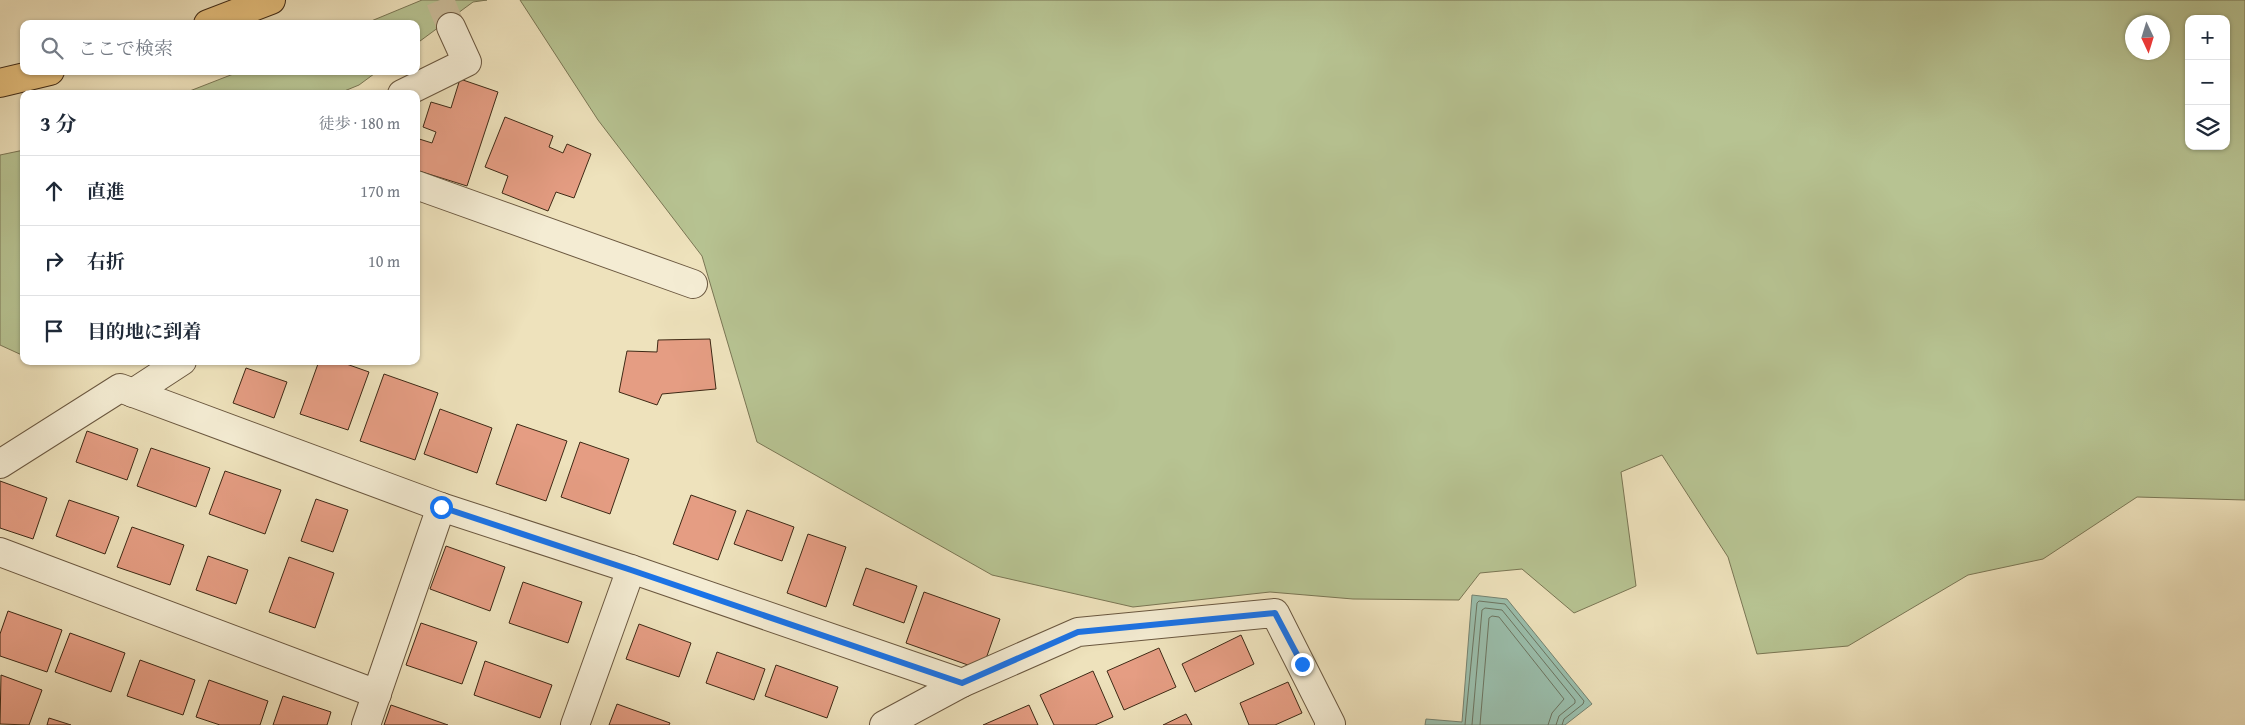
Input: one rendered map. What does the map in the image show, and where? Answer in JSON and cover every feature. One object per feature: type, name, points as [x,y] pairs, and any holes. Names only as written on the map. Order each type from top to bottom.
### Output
[{"type":"highway","points":[[218,20],[271,0]]},
{"type":"highway","points":[[0,83],[33,75]]},
{"type":"street","points":[[410,90],[467,62],[451,27]]},
{"type":"street","points":[[420,186],[693,284]]},
{"type":"street","points":[[133,393],[176,365]]},
{"type":"street","points":[[0,464],[120,388],[441,507],[962,683]]},
{"type":"street","points":[[366,725],[441,507]]},
{"type":"street","points":[[0,552],[377,694]]},
{"type":"street","points":[[575,725],[631,570]]},
{"type":"street","points":[[884,725],[962,683],[1078,632],[1275,613],[1331,724],[1329,725]]},
{"type":"shaded area","points":[[422,0],[487,0],[473,2],[420,41],[420,20],[374,20]]},
{"type":"shaded area","points":[[520,0],[2245,0],[2245,500],[2137,497],[2043,559],[1968,575],[1848,646],[1757,654],[1728,557],[1662,455],[1621,472],[1636,586],[1574,613],[1522,569],[1480,573],[1459,600],[1353,599],[1270,592],[1133,607],[992,575],[757,442],[702,256],[598,120]]},
{"type":"shaded area","points":[[231,75],[373,75],[359,85],[347,90],[192,90]]},
{"type":"shaded area","points":[[20,151],[20,354],[0,345],[0,155]]},
{"type":"water","points":[[1472,595],[1507,599],[1592,704],[1565,725],[1425,725],[1426,719],[1462,722]]},
{"type":"building","points":[[460,79],[498,92],[467,186],[420,171],[420,139],[432,143],[436,132],[423,127],[431,102],[451,108]]},
{"type":"building","points":[[505,117],[553,136],[549,147],[563,153],[567,144],[591,154],[574,198],[556,192],[548,211],[502,193],[508,176],[485,167]]},
{"type":"building","points":[[710,339],[716,389],[662,394],[657,405],[619,392],[627,351],[657,352],[658,340]]},
{"type":"building","points":[[318,365],[349,365],[369,372],[348,430],[300,414]]},
{"type":"building","points":[[246,368],[287,382],[274,418],[233,403]]},
{"type":"building","points":[[384,374],[438,393],[415,460],[360,441]]},
{"type":"building","points":[[440,409],[492,428],[477,473],[424,454]]},
{"type":"building","points":[[517,424],[567,441],[546,501],[496,484]]},
{"type":"building","points":[[87,431],[138,449],[127,480],[76,462]]},
{"type":"building","points":[[580,442],[629,459],[610,514],[561,497]]},
{"type":"building","points":[[151,448],[210,468],[196,507],[137,486]]},
{"type":"building","points":[[225,471],[281,490],[265,534],[209,514]]},
{"type":"building","points":[[0,481],[47,498],[33,539],[0,528]]},
{"type":"building","points":[[691,495],[736,511],[718,560],[673,544]]},
{"type":"building","points":[[316,499],[348,510],[333,552],[301,541]]},
{"type":"building","points":[[69,500],[119,517],[105,554],[56,536]]},
{"type":"building","points":[[747,510],[794,527],[782,561],[734,544]]},
{"type":"building","points":[[132,527],[184,545],[170,585],[117,567]]},
{"type":"building","points":[[808,534],[846,547],[826,607],[787,593]]},
{"type":"building","points":[[446,546],[505,567],[490,611],[430,589]]},
{"type":"building","points":[[208,556],[248,570],[236,604],[196,590]]},
{"type":"building","points":[[289,557],[334,573],[315,628],[269,612]]},
{"type":"building","points":[[866,568],[917,586],[904,623],[853,605]]},
{"type":"building","points":[[523,582],[582,602],[568,643],[509,623]]},
{"type":"building","points":[[924,592],[1000,619],[982,670],[906,643]]},
{"type":"building","points":[[8,611],[62,630],[47,672],[0,656],[0,634]]},
{"type":"building","points":[[421,623],[477,642],[462,684],[406,665]]},
{"type":"building","points":[[639,624],[691,643],[679,677],[626,659]]},
{"type":"building","points":[[70,633],[125,653],[111,692],[55,672]]},
{"type":"building","points":[[1241,635],[1254,664],[1195,692],[1182,664]]},
{"type":"building","points":[[1159,648],[1176,687],[1124,710],[1107,671]]},
{"type":"building","points":[[717,652],[765,669],[754,700],[706,683]]},
{"type":"building","points":[[140,660],[195,680],[183,715],[127,696]]},
{"type":"building","points":[[485,661],[552,685],[540,718],[474,695]]},
{"type":"building","points":[[776,665],[838,687],[827,718],[765,696]]},
{"type":"building","points":[[1093,671],[1113,717],[1095,725],[1054,725],[1040,695]]},
{"type":"building","points":[[1,675],[42,690],[29,725],[0,724]]},
{"type":"building","points":[[209,680],[268,701],[260,725],[220,725],[196,717]]},
{"type":"building","points":[[1288,682],[1302,713],[1275,725],[1249,725],[1240,703]]},
{"type":"building","points":[[283,696],[331,712],[327,725],[273,725]]},
{"type":"building","points":[[617,704],[670,723],[669,725],[609,725]]},
{"type":"building","points":[[391,705],[448,725],[384,725]]},
{"type":"building","points":[[1029,705],[1038,725],[983,725]]},
{"type":"building","points":[[1186,714],[1192,725],[1163,725]]},
{"type":"building","points":[[49,718],[71,725],[47,725]]},
{"type":"tunnel","points":[[440,0],[451,27]]},
{"type":"route","points":[[441,507],[962,683],[1078,632],[1275,613],[1302,664]]}]
